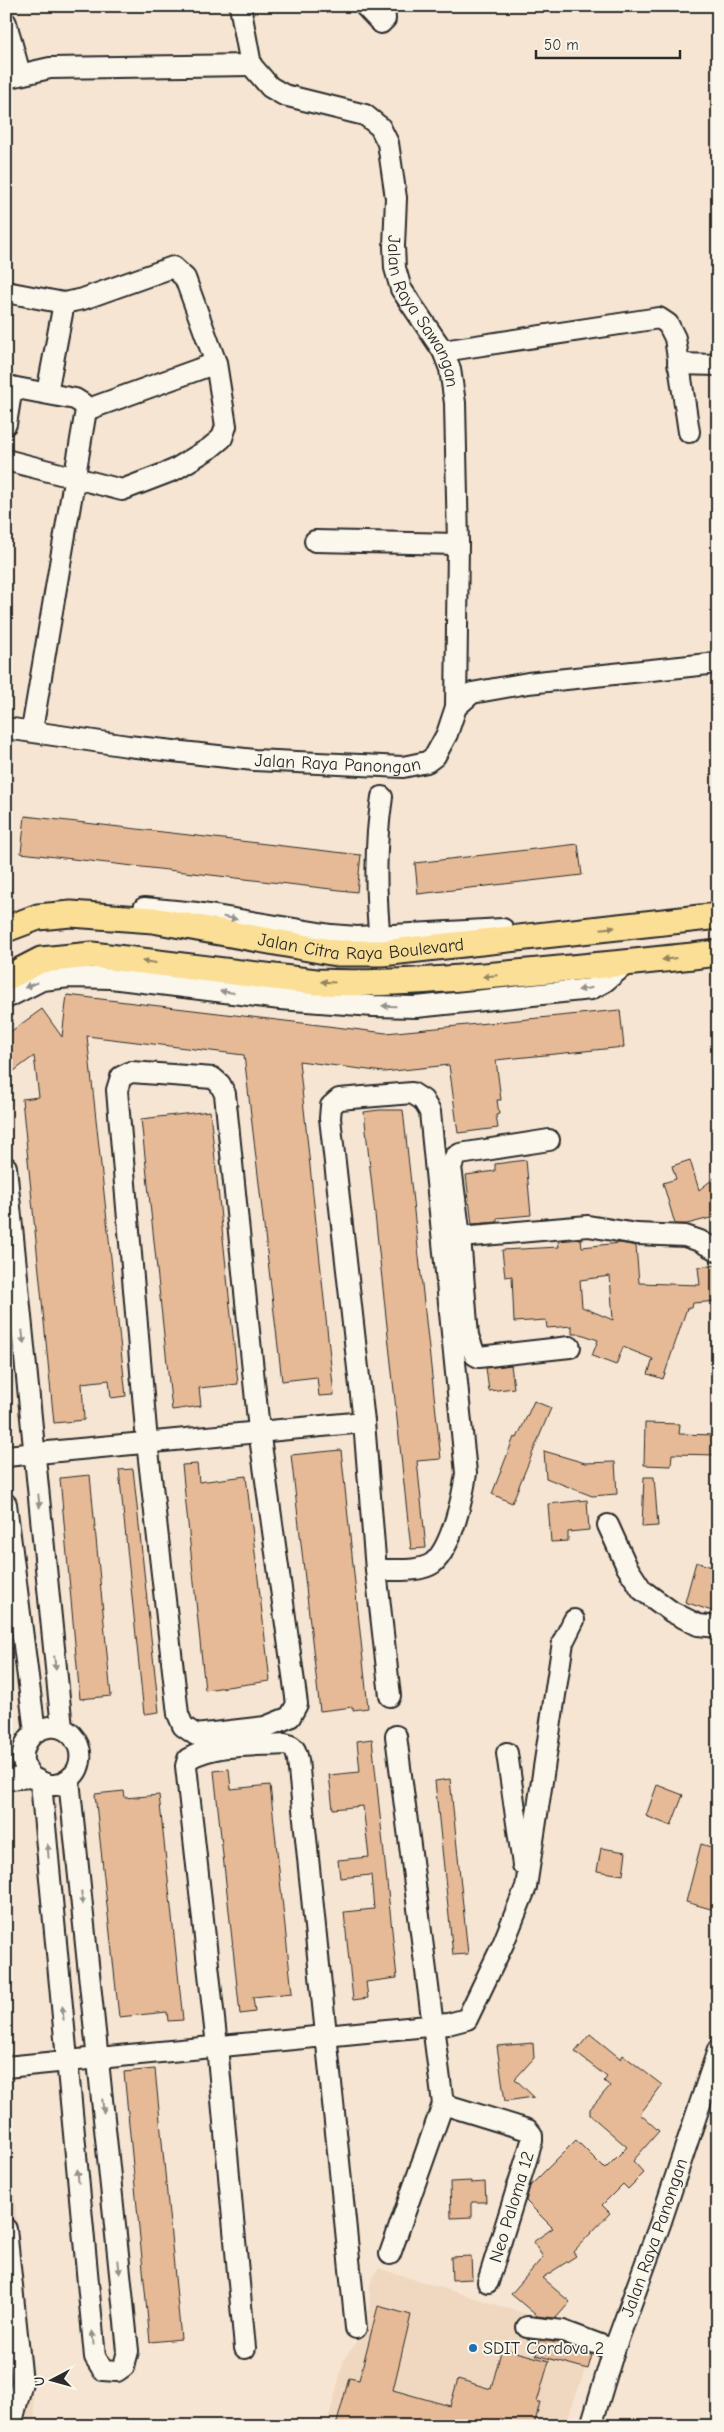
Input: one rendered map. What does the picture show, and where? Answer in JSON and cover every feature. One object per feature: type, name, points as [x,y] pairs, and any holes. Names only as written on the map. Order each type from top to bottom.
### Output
[{"type":"main road","name":"Jalan Citra Raya Boulevard","points":[[10,928],[38,918],[71,914],[153,920],[196,920],[336,953],[381,945],[571,932],[718,916]]},
{"type":"main road","name":"Jalan Citra Raya Boulevard","points":[[6,978],[41,960],[69,967],[92,955],[184,977],[301,990],[352,983],[532,983],[626,964],[718,953]]},
{"type":"street","points":[[6,23],[13,76],[50,68],[251,65],[240,6]]},
{"type":"street","points":[[365,6],[381,23],[386,19],[384,6]]},
{"type":"street","name":"Jalan Raya Sawangan","points":[[251,65],[270,87],[284,95],[365,115],[380,127],[388,143],[396,198],[395,268],[401,289],[443,351],[450,369],[455,403],[458,544],[458,689],[456,707]]},
{"type":"street","points":[[6,292],[64,303],[83,299],[173,267],[185,278],[216,364],[226,426],[222,438],[210,448],[174,470],[122,490],[6,460]]},
{"type":"street","points":[[47,393],[64,303]]},
{"type":"street","points":[[443,351],[659,318],[668,324],[675,338],[689,432]]},
{"type":"street","points":[[86,410],[216,364]]},
{"type":"street","points":[[678,364],[718,365]]},
{"type":"street","points":[[6,424],[9,387],[75,399],[83,404],[86,410],[32,730]]},
{"type":"street","points":[[315,541],[458,544]]},
{"type":"street","points":[[456,707],[472,692],[481,690],[718,664]]},
{"type":"street","name":"Jalan Raya Panongan","points":[[6,728],[32,730],[128,746],[254,760],[403,767],[427,762],[435,756],[447,734],[456,707]]},
{"type":"street","points":[[381,945],[375,881],[376,849],[382,798]]},
{"type":"street","points":[[6,998],[69,967]]},
{"type":"street","points":[[414,982],[416,1007]]},
{"type":"street","points":[[301,990],[333,1004],[416,1007],[532,983]]},
{"type":"street","points":[[131,1072],[213,1078],[220,1084],[224,1094],[259,1430],[297,1704],[290,1717],[265,1727],[196,1735],[183,1726],[178,1714],[147,1442],[117,1090],[121,1077],[131,1072]]},
{"type":"street","points":[[376,1570],[420,1568],[433,1563],[442,1550],[453,1527],[463,1498],[466,1473],[430,1112],[423,1100],[412,1093],[339,1099],[331,1106],[330,1118],[364,1422],[376,1570],[390,1696]]},
{"type":"street","points":[[549,1140],[460,1154],[455,1157],[451,1167],[460,1237],[468,1336],[475,1355],[479,1357],[570,1347]]},
{"type":"street","points":[[6,1167],[62,1728]]},
{"type":"street","points":[[460,1237],[588,1226],[637,1234],[685,1236],[700,1241],[718,1252]]},
{"type":"street","points":[[6,1456],[259,1430],[364,1422]]},
{"type":"street","points":[[6,1504],[23,1762],[37,1780],[68,2062],[95,2356],[103,2370],[116,2371],[124,2366],[128,2351],[69,1780]]},
{"type":"street","points":[[608,1525],[627,1567],[642,1590],[672,1612],[698,1625],[718,1626]]},
{"type":"street","points":[[6,2067],[434,2025],[463,2021],[470,2016],[526,1887],[563,1642],[574,1620]]},
{"type":"street","points":[[6,1780],[37,1780],[55,1785],[69,1780],[78,1768],[81,1752],[75,1737],[62,1728],[48,1727],[22,1742]]},
{"type":"street","points":[[390,2254],[443,2104],[396,1736]]},
{"type":"street","points":[[245,2348],[218,2046],[186,1766],[188,1759],[218,1749],[286,1744],[292,1745],[296,1750],[356,2328]]},
{"type":"street","points":[[507,1753],[526,1887]]},
{"type":"street","name":"Jalan Raya Panongan","points":[[590,2426],[614,2350],[660,2224],[718,2050]]},
{"type":"street","name":"Neo Paloma 12","points":[[443,2104],[528,2130],[532,2135],[532,2141],[488,2282]]},
{"type":"street","points":[[6,2229],[22,2382],[12,2426]]},
{"type":"street","points":[[527,2326],[562,2331],[614,2350]]},
{"type":"shaded area","points":[[6,2102],[32,2390],[36,2426],[6,2426]]},
{"type":"shaded area","name":"SDIT Cordova 2","points":[[378,2268],[597,2336],[565,2426],[327,2426],[344,2359],[368,2328],[370,2285]]},
{"type":"building","points":[[25,816],[361,855],[357,892],[21,853]]},
{"type":"building","points":[[578,844],[582,875],[418,894],[415,863]]},
{"type":"building","points":[[67,995],[386,1033],[620,1010],[624,1047],[496,1060],[501,1100],[497,1100],[499,1114],[496,1115],[498,1128],[458,1133],[449,1065],[384,1072],[299,1061],[334,1395],[319,1396],[317,1377],[282,1381],[244,1055],[87,1036],[126,1396],[111,1398],[109,1380],[82,1383],[84,1420],[54,1423],[22,1099],[39,1097],[34,1056],[6,1077],[6,1035],[42,1009],[62,1037]]},
{"type":"building","points":[[403,1110],[441,1459],[417,1461],[426,1548],[411,1549],[364,1112]]},
{"type":"building","points":[[210,1111],[238,1384],[199,1388],[201,1406],[172,1410],[141,1119]]},
{"type":"building","points":[[526,1160],[531,1215],[497,1218],[497,1222],[472,1224],[466,1175],[495,1171],[495,1164]]},
{"type":"building","points":[[690,1160],[699,1190],[718,1175],[718,1216],[687,1224],[675,1224],[663,1183],[676,1179],[672,1166]]},
{"type":"building","points":[[581,1239],[582,1247],[620,1243],[636,1246],[639,1283],[700,1285],[698,1267],[718,1265],[718,1301],[693,1303],[692,1308],[687,1308],[663,1379],[648,1374],[653,1359],[623,1347],[616,1365],[592,1356],[598,1340],[581,1334],[572,1334],[572,1326],[547,1328],[546,1320],[514,1322],[512,1276],[505,1277],[502,1250],[559,1247],[558,1241]],"holes":[[[610,1276],[613,1320],[582,1307],[580,1280]]]},
{"type":"building","points":[[511,1365],[514,1388],[489,1391],[486,1368]]},
{"type":"building","points":[[534,1401],[551,1408],[512,1503],[492,1494],[514,1437],[517,1438]]},
{"type":"building","points":[[645,1423],[680,1424],[679,1434],[718,1435],[718,1455],[672,1454],[671,1466],[644,1465]]},
{"type":"building","points":[[341,1450],[368,1708],[353,1710],[353,1707],[320,1711],[291,1455]]},
{"type":"building","points":[[544,1451],[585,1463],[615,1462],[617,1494],[592,1496],[546,1478]]},
{"type":"building","points":[[197,1464],[199,1482],[246,1476],[270,1681],[205,1690],[182,1465]]},
{"type":"building","points":[[133,1469],[159,1712],[144,1714],[119,1470]]},
{"type":"building","points":[[90,1475],[111,1696],[80,1699],[60,1478]]},
{"type":"building","points":[[644,1477],[654,1477],[658,1526],[642,1527]]},
{"type":"building","points":[[587,1500],[589,1530],[568,1532],[568,1541],[551,1542],[548,1504]]},
{"type":"building","points":[[696,1562],[718,1569],[718,1613],[685,1602]]},
{"type":"building","points":[[372,1739],[397,1978],[366,1982],[368,1998],[353,2000],[344,1912],[374,1909],[371,1875],[340,1878],[338,1860],[369,1857],[363,1806],[333,1809],[329,1775],[360,1772],[357,1741]]},
{"type":"building","points":[[229,1769],[231,1789],[270,1785],[292,1993],[253,1997],[255,2012],[240,2014],[214,1771]]},
{"type":"building","points":[[450,1779],[468,1954],[453,1955],[435,1781]]},
{"type":"building","points":[[657,1785],[683,1795],[671,1826],[646,1816]]},
{"type":"building","points":[[124,1791],[125,1798],[159,1795],[183,2020],[168,2021],[167,2012],[119,2017],[95,1794]]},
{"type":"building","points":[[701,1844],[718,1849],[718,1911],[686,1902]]},
{"type":"building","points":[[601,1848],[626,1852],[623,1875],[597,1871]]},
{"type":"building","points":[[590,2034],[621,2059],[623,2055],[662,2085],[640,2114],[659,2131],[633,2161],[644,2173],[628,2189],[623,2184],[602,2205],[610,2213],[573,2252],[576,2256],[542,2278],[570,2302],[556,2318],[537,2316],[511,2294],[543,2257],[533,2242],[553,2228],[526,2201],[530,2186],[576,2140],[605,2169],[627,2147],[590,2115],[590,2109],[610,2086],[604,2081],[607,2077],[575,2052]]},
{"type":"building","points":[[533,2043],[534,2058],[515,2079],[534,2097],[505,2101],[497,2046]]},
{"type":"building","points":[[155,2069],[181,2339],[150,2342],[124,2072]]},
{"type":"building","points":[[471,2181],[471,2183],[485,2182],[486,2202],[472,2202],[472,2217],[451,2218],[450,2182]]},
{"type":"building","points":[[471,2256],[472,2279],[452,2280],[451,2257]]},
{"type":"building","points":[[378,2306],[411,2315],[393,2390],[450,2406],[458,2379],[491,2389],[502,2348],[549,2361],[537,2402],[540,2402],[534,2426],[336,2426],[349,2378],[359,2380]]},
{"type":"building","points":[[540,2340],[560,2343],[592,2355],[588,2369],[536,2355]]},
{"type":"place","name":"SDIT Cordova 2","points":[[473,2348]]}]
